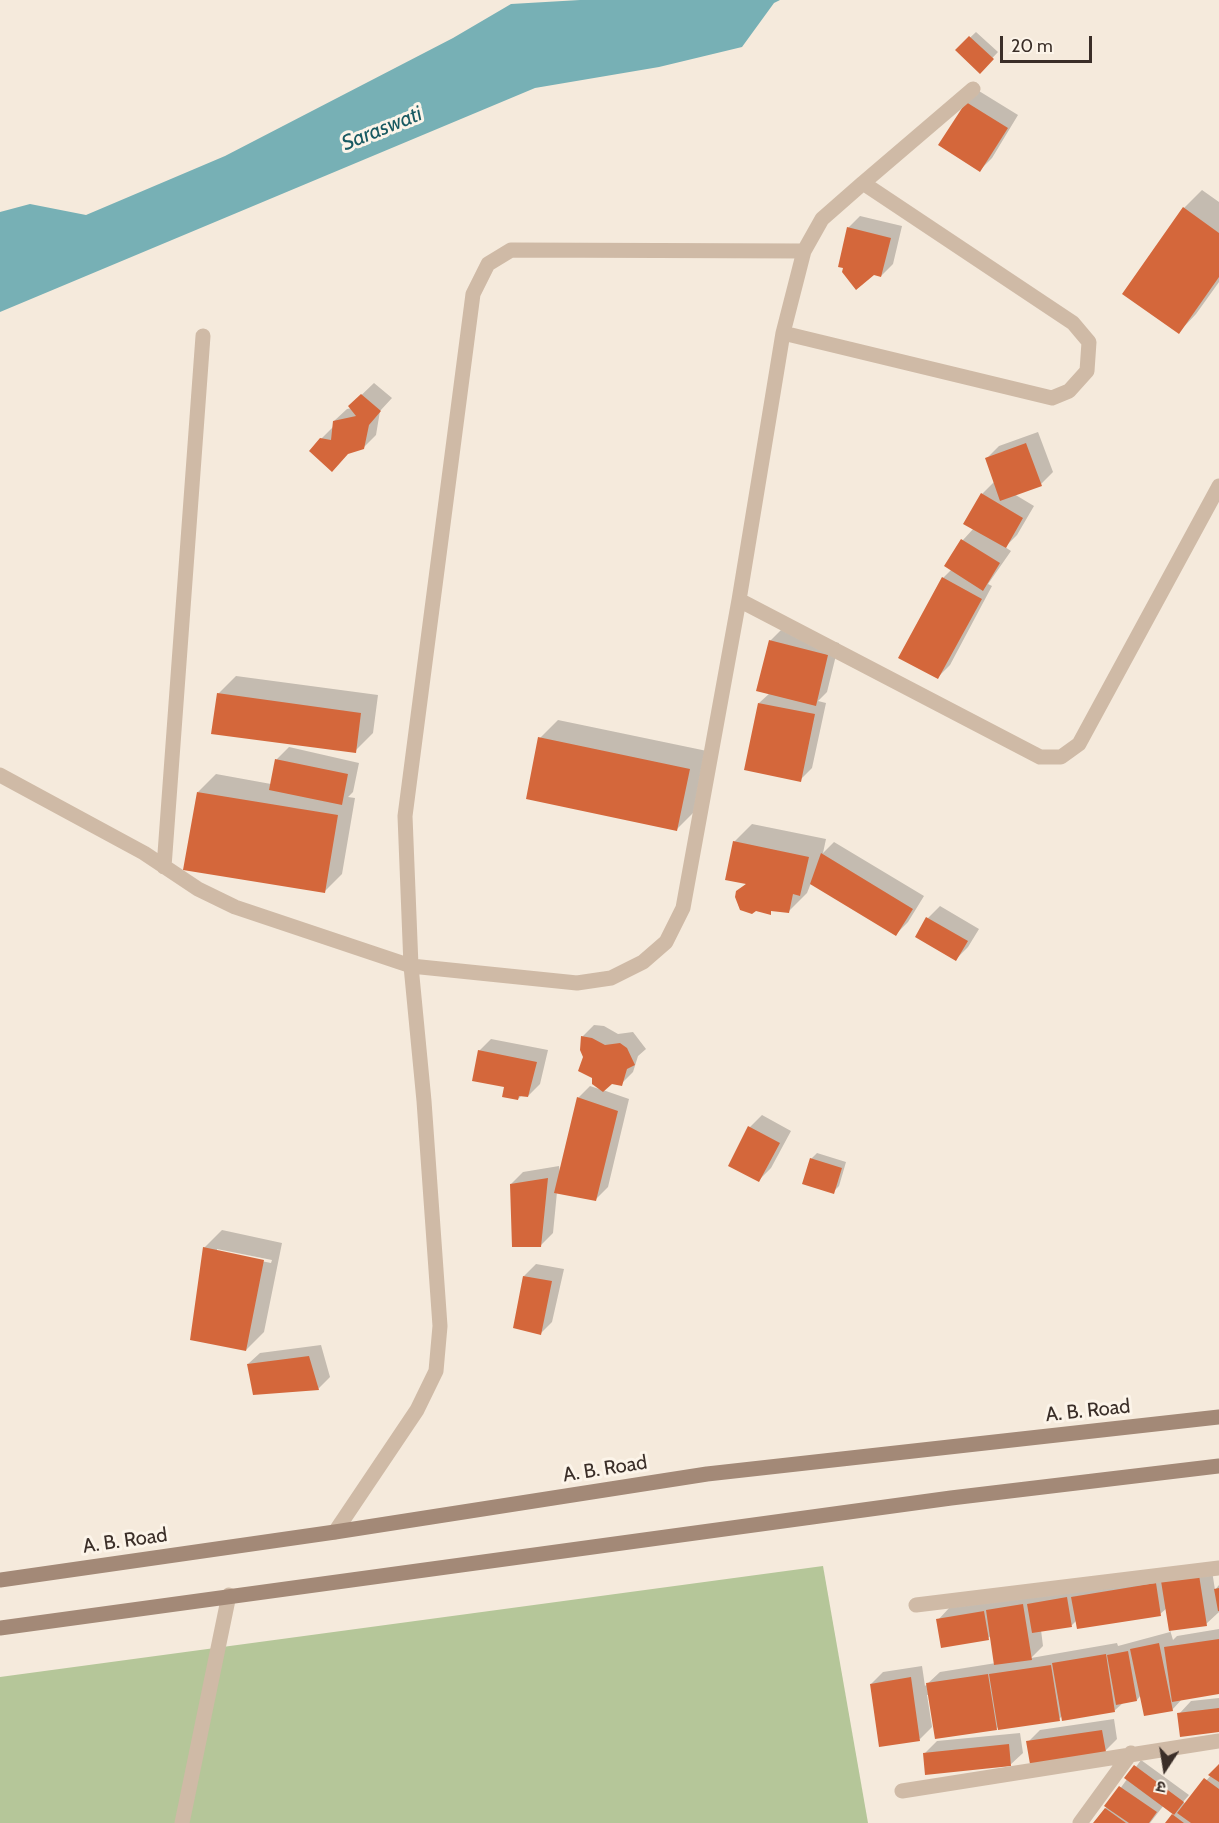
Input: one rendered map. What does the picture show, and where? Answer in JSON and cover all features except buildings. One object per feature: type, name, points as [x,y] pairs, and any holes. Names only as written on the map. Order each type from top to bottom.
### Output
[{"type":"main road","name":"A. B. Road","points":[[0,1580],[335,1532],[707,1474],[1219,1418]]},
{"type":"main road","points":[[0,1628],[951,1498],[1219,1466]]},
{"type":"street","points":[[0,775],[144,853],[198,889],[235,907],[411,966],[577,983],[611,978],[643,962],[666,942],[683,908],[739,600],[783,333],[804,251],[822,219],[973,89]]},
{"type":"street","points":[[783,333],[1052,398],[1069,391],[1087,371],[1089,342],[1073,323],[863,183]]},
{"type":"street","points":[[335,1532],[417,1410],[436,1371],[440,1326],[424,1101],[411,966],[405,816],[473,294],[488,264],[511,250],[804,251]]},
{"type":"street","points":[[164,867],[203,336]]},
{"type":"street","points":[[739,600],[1040,757],[1061,757],[1079,744],[1219,486]]},
{"type":"street","points":[[916,1605],[1219,1568]]},
{"type":"street","points":[[182,1823],[229,1595]]},
{"type":"street","points":[[902,1791],[1131,1753],[1219,1741]]},
{"type":"street","points":[[1080,1823],[1131,1753]]},
{"type":"green space","points":[[823,1566],[868,1823],[0,1823],[0,1677]]},
{"type":"water","name":"Saraswati","points":[[580,0],[780,0],[774,3],[742,47],[659,67],[535,88],[0,312],[0,212],[30,204],[86,215],[225,156],[453,38],[511,4]]}]
